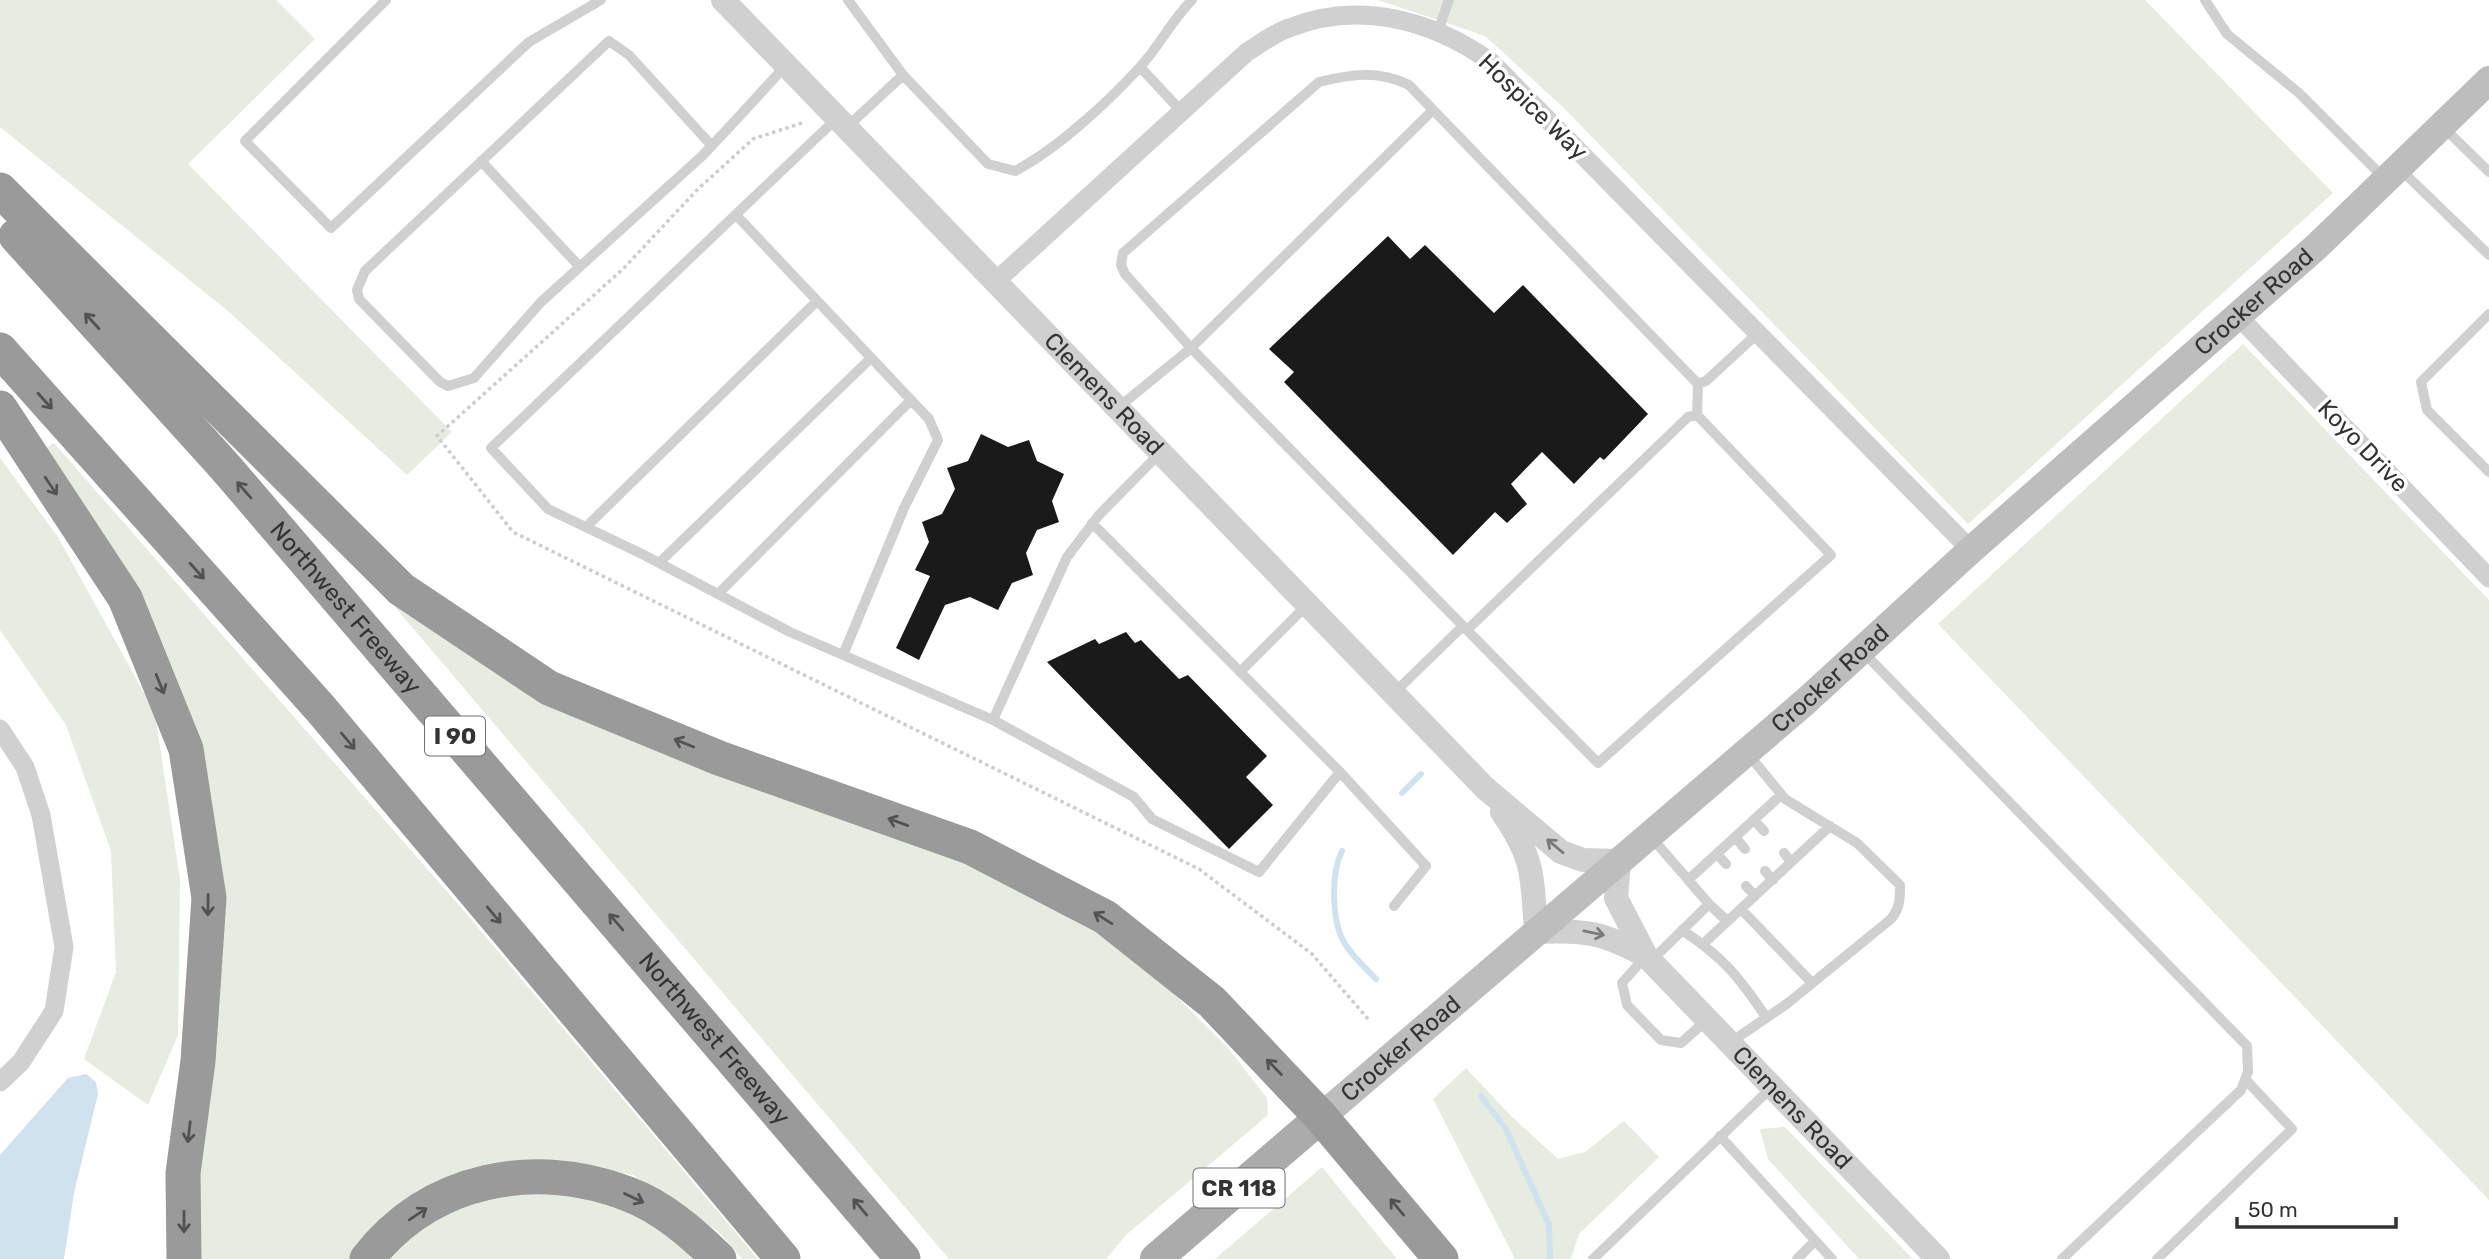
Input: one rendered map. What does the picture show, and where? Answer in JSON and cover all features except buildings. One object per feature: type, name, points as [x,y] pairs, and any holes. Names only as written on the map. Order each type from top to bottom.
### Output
[{"type":"highway","points":[[0,190],[401,589],[549,688],[719,758],[970,848],[1105,917],[1212,1002],[1321,1116],[1441,1259]]},
{"type":"highway","name":"Northwest Freeway","points":[[0,219],[226,468],[904,1259]]},
{"type":"highway","points":[[0,350],[320,708],[783,1259]]},
{"type":"highway","points":[[0,408],[125,598],[186,749],[209,898],[198,1061],[183,1173],[184,1259]]},
{"type":"highway","points":[[367,1259],[401,1225],[438,1201],[469,1186],[505,1177],[572,1179],[630,1195],[674,1220],[719,1259]]},
{"type":"main road","name":"Crocker Road","points":[[1156,1259],[1746,752],[2237,315],[2392,174],[2489,80]]},
{"type":"street","name":"Clemens Road","points":[[723,0],[1485,788],[1561,852],[1583,860],[1619,861],[1616,898],[1649,959],[1938,1259]]},
{"type":"street","name":"Hospice Way","points":[[996,281],[1247,52],[1288,28],[1339,16],[1385,16],[1460,40],[1491,62],[1971,550]]},
{"type":"street","name":"Koyo Drive","points":[[2237,315],[2489,578]]},
{"type":"street","points":[[0,729],[24,767],[41,815],[65,947],[54,1011],[21,1062],[0,1082]]},
{"type":"street","name":"Clemens Road","points":[[1485,788],[1528,854],[1536,932],[1588,931],[1612,939],[1649,959]]},
{"type":"lane","points":[[386,0],[245,141],[331,228],[529,41],[601,0]]},
{"type":"lane","points":[[848,0],[903,75],[988,164],[1015,171],[1043,157],[1140,67],[1178,14],[1192,0]]},
{"type":"lane","points":[[1438,31],[1449,0]]},
{"type":"lane","points":[[2205,0],[2227,34],[2489,255]]},
{"type":"lane","points":[[712,146],[629,55],[609,41],[365,271],[357,290],[366,309],[440,383],[459,385],[474,378],[541,302],[712,146],[787,65]]},
{"type":"lane","points":[[1140,67],[1182,112]]},
{"type":"lane","points":[[1356,73],[1391,76],[1409,85],[1698,384],[1697,415],[1831,555],[1598,763],[1191,348],[1125,274],[1121,265],[1122,253],[1319,82],[1356,73]]},
{"type":"lane","points":[[903,75],[842,122],[736,215],[491,448],[548,509],[659,563],[790,632],[993,720],[1134,797],[1152,819],[1259,872],[1340,772]]},
{"type":"lane","points":[[1119,407],[1191,348],[1433,110]]},
{"type":"lane","points":[[2442,126],[2489,172]]},
{"type":"lane","points":[[481,161],[579,266]]},
{"type":"lane","points":[[736,215],[929,419],[938,440],[904,508],[843,655]]},
{"type":"lane","points":[[586,527],[817,301]]},
{"type":"lane","points":[[2489,314],[2421,382],[2427,410],[2489,472]]},
{"type":"lane","points":[[1698,384],[1706,381],[1758,333]]},
{"type":"lane","points":[[659,563],[871,358]]},
{"type":"lane","points":[[718,594],[911,400]]},
{"type":"lane","points":[[1394,693],[1688,416],[1697,415]]},
{"type":"lane","points":[[993,720],[1067,557],[1093,523],[1161,451]]},
{"type":"lane","points":[[1093,523],[1340,772],[1426,866],[1394,906]]},
{"type":"lane","points":[[1240,672],[1309,603]]},
{"type":"lane","points":[[1861,650],[2247,1046],[2249,1059],[2241,1090],[2062,1259]]},
{"type":"lane","points":[[1729,1044],[1812,983],[1891,919],[1899,909],[1900,898],[1900,885],[1857,843],[1782,795],[1746,752]]},
{"type":"lane","points":[[1688,880],[1782,795]]},
{"type":"lane","points":[[1754,820],[1764,831]]},
{"type":"lane","points":[[1703,944],[1830,826]]},
{"type":"lane","points":[[1649,835],[1727,921]]},
{"type":"lane","points":[[1735,837],[1745,849]]},
{"type":"lane","points":[[1717,853],[1726,864]]},
{"type":"lane","points":[[1784,853],[1791,862]]},
{"type":"lane","points":[[1765,871],[1773,880]]},
{"type":"lane","points":[[1746,886],[1755,896]]},
{"type":"lane","points":[[1707,1020],[1681,1043],[1661,1040],[1627,1005],[1622,983],[1709,904]]},
{"type":"lane","points":[[1741,909],[1784,960],[1812,983]]},
{"type":"lane","points":[[1682,930],[1737,967],[1766,1017]]},
{"type":"lane","points":[[1750,993],[1759,984]]},
{"type":"lane","points":[[2157,1259],[2292,1129],[2245,1079]]},
{"type":"lane","points":[[1593,1259],[1771,1087]]},
{"type":"lane","points":[[1720,1136],[1832,1259]]},
{"type":"lane","points":[[1797,1259],[1815,1241]]},
{"type":"path","points":[[802,123],[753,139],[698,189],[623,269],[437,436],[513,532],[1199,869],[1312,954],[1368,1019]]},
{"type":"shaded area","points":[[0,0],[276,0],[315,39],[188,164],[452,432],[407,475],[228,311],[0,127]]},
{"type":"shaded area","points":[[1378,0],[2145,0],[2333,193],[1968,524],[1564,108],[1485,36]]},
{"type":"shaded area","points":[[2243,344],[2489,600],[2489,1200],[1938,624]]},
{"type":"shaded area","points":[[54,443],[458,904],[758,1259],[742,1259],[719,1232],[633,1175],[531,1160],[351,1259],[194,1259],[218,861],[44,449]]},
{"type":"shaded area","points":[[0,458],[58,537],[155,713],[180,880],[178,1035],[148,1105],[84,1059],[116,972],[111,851],[66,725],[0,630]]},
{"type":"shaded area","points":[[389,600],[432,628],[1015,877],[1137,957],[1228,1048],[1267,1098],[1268,1115],[1126,1235],[1106,1259],[949,1259]]},
{"type":"shaded area","points":[[1466,1068],[1510,1115],[1558,1159],[1585,1152],[1624,1121],[1659,1157],[1579,1234],[1571,1259],[1515,1259],[1433,1099]]},
{"type":"shaded area","points":[[1785,1127],[1913,1259],[1859,1259],[1768,1159],[1760,1129]]},
{"type":"shaded area","points":[[1322,1167],[1397,1259],[1215,1259]]},
{"type":"shaded area","points":[[597,1193],[662,1224],[703,1259],[382,1259],[419,1224],[483,1194]]},
{"type":"water","points":[[86,1074],[96,1082],[98,1094],[74,1193],[64,1259],[0,1259],[0,1155],[68,1078]]},
{"type":"waterway","points":[[1402,793],[1421,774]]},
{"type":"waterway","points":[[1342,851],[1334,883],[1337,922],[1349,950],[1376,979]]},
{"type":"waterway","points":[[1481,1096],[1506,1129],[1549,1225],[1550,1259]]}]
